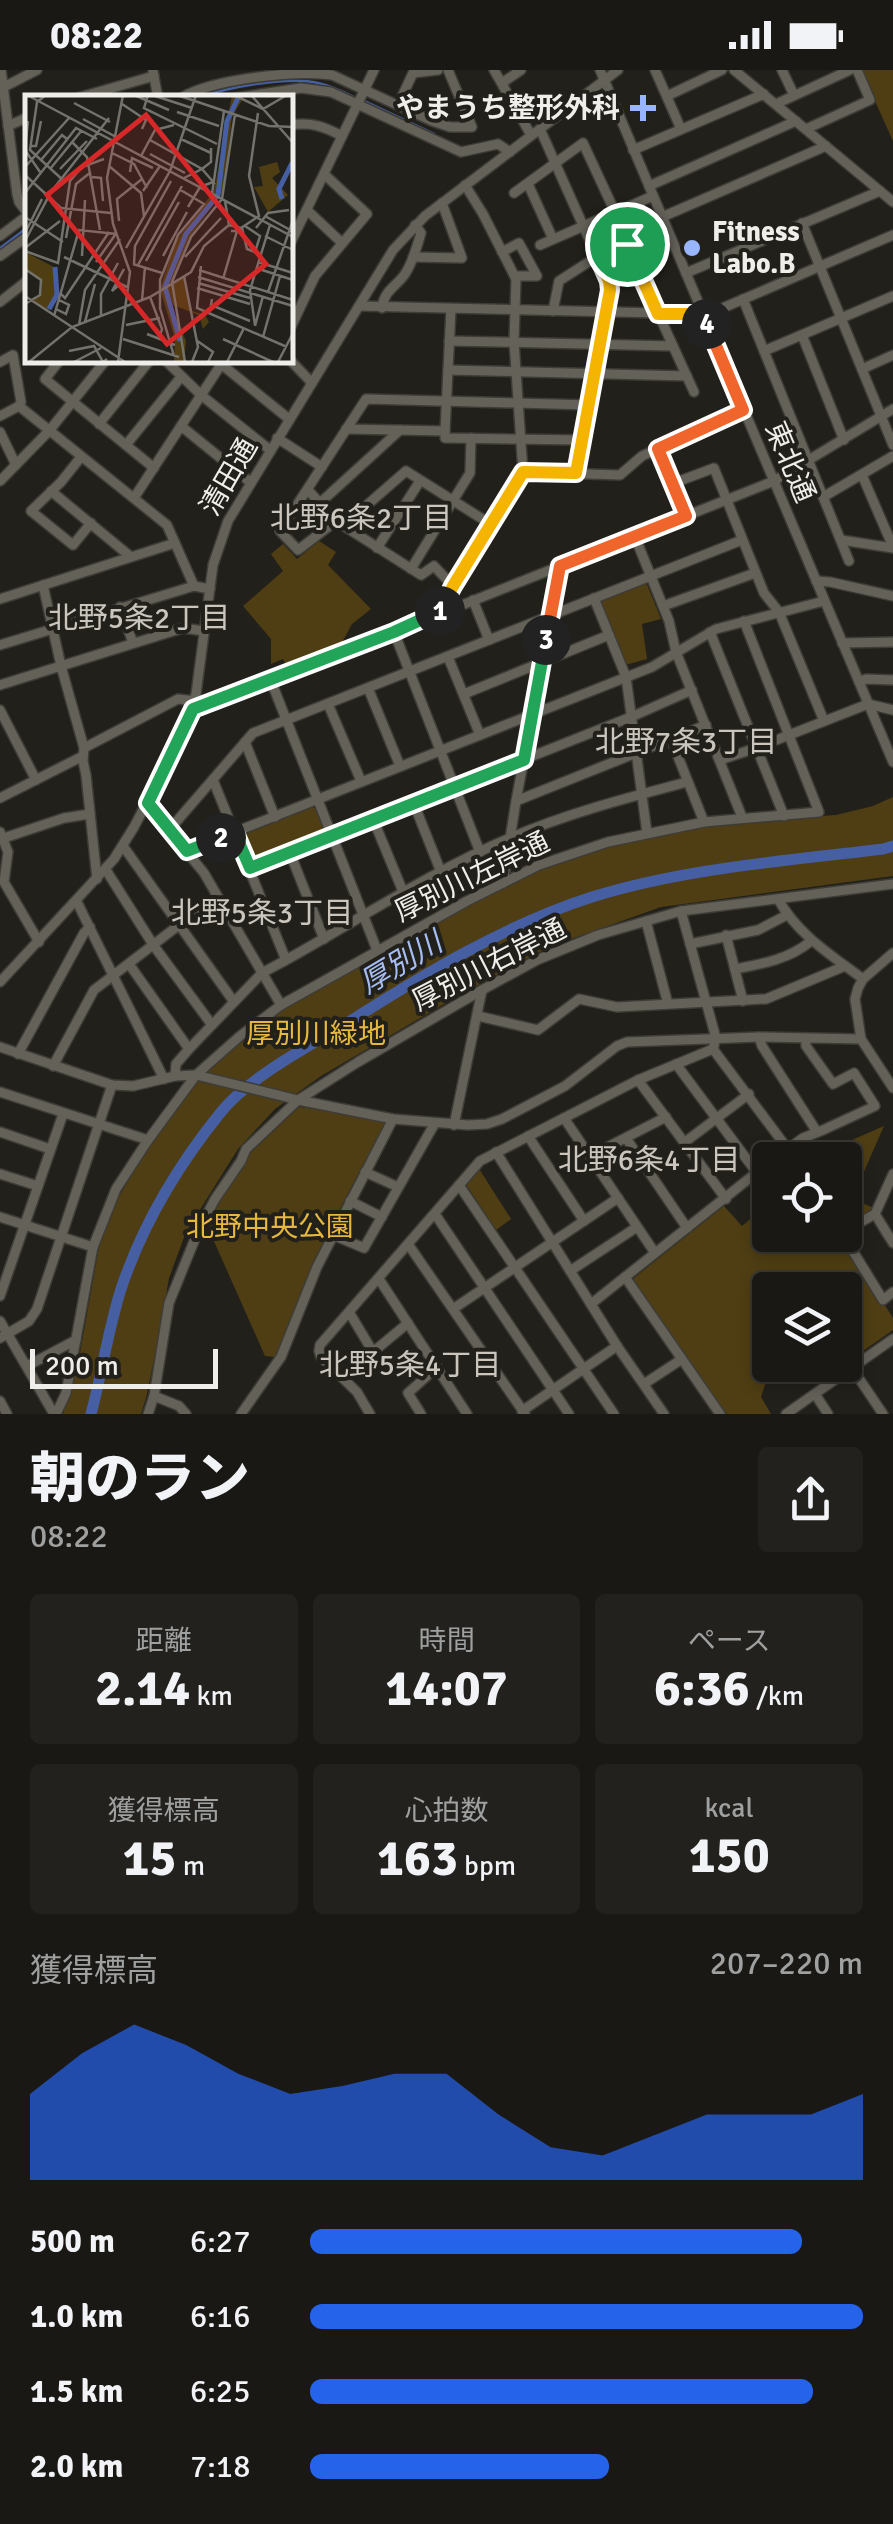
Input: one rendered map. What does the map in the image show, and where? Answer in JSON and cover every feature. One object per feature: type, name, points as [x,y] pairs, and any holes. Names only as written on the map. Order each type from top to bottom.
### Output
[{"type":"street","points":[[1,70],[19,202],[25,210]]},
{"type":"street","points":[[2,88],[36,70]]},
{"type":"street","points":[[292,240],[374,70]]},
{"type":"street","points":[[398,105],[413,73],[438,70]]},
{"type":"street","points":[[254,95],[314,88],[398,105],[450,126],[472,127],[448,70]]},
{"type":"street","points":[[494,70],[556,163],[610,286],[576,473]]},
{"type":"street","points":[[502,83],[520,70]]},
{"type":"street","name":"清田通","points":[[0,982],[106,870],[148,803],[194,705],[213,565],[222,535],[250,482],[394,250],[415,225],[442,203],[536,132],[602,75],[618,70]]},
{"type":"street","points":[[656,70],[681,129]]},
{"type":"street","points":[[667,96],[722,70]]},
{"type":"street","points":[[734,70],[893,202]]},
{"type":"street","points":[[782,70],[794,96]]},
{"type":"street","points":[[820,70],[825,81]]},
{"type":"street","points":[[776,104],[853,70],[870,100],[806,129]]},
{"type":"street","points":[[187,95],[206,86],[303,71],[332,75],[361,97],[461,152],[498,144],[510,152]]},
{"type":"street","points":[[86,95],[154,73]]},
{"type":"street","name":"東北通","points":[[602,75],[868,704],[889,744],[893,762]]},
{"type":"street","points":[[633,150],[764,94]]},
{"type":"street","points":[[8,126],[25,118]]},
{"type":"street","points":[[540,245],[796,122]]},
{"type":"street","points":[[292,125],[311,123],[342,136]]},
{"type":"street","points":[[514,194],[582,143],[615,212]]},
{"type":"street","points":[[662,217],[826,146]]},
{"type":"street","points":[[16,178],[25,171]]},
{"type":"street","points":[[292,325],[315,276],[367,214],[324,174]]},
{"type":"street","points":[[528,184],[552,239]]},
{"type":"street","points":[[440,612],[523,472],[514,342],[516,279],[465,185]]},
{"type":"street","points":[[686,273],[880,191]]},
{"type":"street","points":[[413,257],[462,258],[442,203]]},
{"type":"street","points":[[307,210],[342,243]]},
{"type":"street","points":[[292,213],[301,222]]},
{"type":"street","points":[[0,236],[25,216]]},
{"type":"street","points":[[802,223],[893,445]]},
{"type":"street","points":[[382,308],[383,296],[405,274],[413,257],[422,233],[415,225]]},
{"type":"street","points":[[359,306],[704,315],[893,235]]},
{"type":"street","points":[[0,256],[25,238]]},
{"type":"street","points":[[502,252],[519,244],[537,276],[516,279]]},
{"type":"street","points":[[553,311],[560,282],[598,256],[627,244],[694,392]]},
{"type":"street","points":[[2,297],[25,282]]},
{"type":"street","points":[[764,351],[893,296]]},
{"type":"street","points":[[743,299],[850,560]]},
{"type":"street","points":[[451,310],[445,438],[582,440]]},
{"type":"street","points":[[802,335],[844,440]]},
{"type":"street","points":[[449,341],[674,346]]},
{"type":"street","points":[[0,362],[13,355],[21,402],[0,416]]},
{"type":"street","points":[[862,369],[893,355]]},
{"type":"street","points":[[58,362],[45,379],[154,468]]},
{"type":"street","points":[[0,481],[49,430],[104,362]]},
{"type":"street","points":[[99,424],[148,362]]},
{"type":"street","points":[[167,362],[270,450]]},
{"type":"street","points":[[134,498],[223,362],[289,419]]},
{"type":"street","points":[[292,362],[312,383]]},
{"type":"street","points":[[448,370],[686,376]]},
{"type":"street","points":[[126,445],[181,377]]},
{"type":"street","points":[[492,524],[406,472],[298,550],[280,532],[366,399],[588,405]]},
{"type":"street","points":[[19,406],[167,525],[194,586]]},
{"type":"street","points":[[0,798],[178,700],[194,705],[271,681],[774,481],[893,409]]},
{"type":"street","points":[[523,472],[620,475],[642,456],[743,410]]},
{"type":"street","points":[[181,426],[250,482]]},
{"type":"street","points":[[346,429],[445,431]]},
{"type":"street","points":[[320,502],[400,430]]},
{"type":"street","points":[[0,432],[16,464]]},
{"type":"street","points":[[277,438],[322,467]]},
{"type":"street","points":[[412,569],[470,473],[471,438]]},
{"type":"street","points":[[658,449],[686,516]]},
{"type":"street","points":[[81,456],[31,511],[73,545],[90,523]]},
{"type":"street","points":[[823,497],[893,456]]},
{"type":"street","points":[[674,484],[714,468],[764,593],[780,612],[824,721]]},
{"type":"street","points":[[862,474],[893,547]]},
{"type":"street","points":[[377,548],[420,481]]},
{"type":"street","points":[[308,490],[339,524],[422,575],[434,566],[453,586]]},
{"type":"street","points":[[52,492],[132,557]]},
{"type":"street","points":[[635,537],[742,817]]},
{"type":"street","points":[[170,829],[253,733],[742,540]]},
{"type":"street","points":[[841,540],[893,547]]},
{"type":"street","points":[[0,599],[174,543]]},
{"type":"street","points":[[503,883],[560,566]]},
{"type":"street","points":[[663,606],[756,573]]},
{"type":"street","points":[[816,581],[893,596]]},
{"type":"street","points":[[43,585],[84,752],[97,879]]},
{"type":"street","points":[[0,645],[194,586],[210,589]]},
{"type":"street","points":[[594,598],[626,677],[647,833]]},
{"type":"street","points":[[473,600],[489,640]]},
{"type":"street","points":[[187,851],[652,667],[710,632],[824,600]]},
{"type":"street","points":[[120,608],[133,643]]},
{"type":"street","points":[[744,622],[789,736]]},
{"type":"street","points":[[0,685],[183,628],[204,631]]},
{"type":"street","points":[[394,632],[480,852]]},
{"type":"street","points":[[710,632],[784,816]]},
{"type":"street","points":[[464,694],[608,635]]},
{"type":"street","points":[[842,643],[893,642]]},
{"type":"street","points":[[448,657],[480,734]]},
{"type":"street","points":[[859,682],[893,680]]},
{"type":"street","points":[[271,681],[378,950]]},
{"type":"street","points":[[368,688],[400,766]]},
{"type":"street","points":[[250,868],[692,690]]},
{"type":"street","points":[[328,704],[360,782]]},
{"type":"street","points":[[720,760],[868,704],[893,710]]},
{"type":"street","points":[[0,710],[36,780]]},
{"type":"street","points":[[516,802],[706,726]]},
{"type":"street","name":"厚別川左岸通","points":[[55,1414],[66,1393],[93,1247],[116,1189],[196,1074],[281,1005],[503,883],[569,854],[704,822],[819,812],[789,736]]},
{"type":"street","points":[[672,740],[704,822]]},
{"type":"street","points":[[245,742],[276,817]]},
{"type":"street","points":[[213,780],[286,960]]},
{"type":"street","points":[[170,1077],[189,1049],[262,974],[324,938],[509,838],[578,812],[687,782]]},
{"type":"street","points":[[148,803],[218,896],[281,1005]]},
{"type":"street","points":[[414,804],[441,872]]},
{"type":"street","points":[[38,942],[4,882],[8,852],[1,837],[90,814]]},
{"type":"street","points":[[373,819],[404,894]]},
{"type":"street","points":[[123,846],[234,1002]]},
{"type":"street","points":[[290,852],[324,938]]},
{"type":"street","points":[[106,870],[154,946],[212,1026]]},
{"type":"street","name":"厚別川右岸通","points":[[148,1414],[168,1303],[199,1229],[246,1149],[298,1100],[482,990],[538,960],[598,936],[680,911],[893,884]]},
{"type":"street","points":[[53,1066],[94,990],[218,896]]},
{"type":"street","points":[[778,899],[786,915],[810,941],[863,980]]},
{"type":"street","points":[[76,902],[170,1077]]},
{"type":"street","points":[[680,911],[715,1043],[783,1142]]},
{"type":"street","points":[[690,944],[758,930],[786,915]]},
{"type":"street","points":[[646,921],[668,1004]]},
{"type":"street","points":[[18,1054],[90,927]]},
{"type":"street","points":[[726,935],[743,1001]]},
{"type":"street","points":[[735,969],[769,962],[810,941]]},
{"type":"street","points":[[893,954],[863,980],[856,999],[861,1040],[893,1088]]},
{"type":"street","points":[[128,964],[189,1049]]},
{"type":"street","points":[[478,1016],[538,1030],[578,1000],[617,1007],[766,1000],[845,966]]},
{"type":"street","points":[[454,1125],[482,990]]},
{"type":"street","points":[[1,1049],[112,1085],[134,1086],[196,1074],[298,1100],[454,1125],[487,1124],[502,1119],[564,1086],[627,1042],[715,1043],[759,1037],[861,1040]]},
{"type":"street","points":[[759,1037],[817,1132]]},
{"type":"street","points":[[798,1142],[875,1106],[854,1073],[833,1084],[806,1046],[806,1038]]},
{"type":"street","points":[[370,1414],[357,1392],[321,1357],[320,1345],[480,1161],[715,1043]]},
{"type":"street","points":[[676,1064],[752,1166]]},
{"type":"street","points":[[638,1080],[726,1198]]},
{"type":"street","points":[[4,1336],[33,1316],[112,1085]]},
{"type":"street","points":[[0,1092],[148,1140]]},
{"type":"street","points":[[685,1142],[749,1094]]},
{"type":"street","points":[[0,1296],[63,1114]]},
{"type":"street","points":[[590,1156],[666,1117]]},
{"type":"street","points":[[241,1414],[281,1357],[312,1277],[393,1118]]},
{"type":"street","points":[[564,1118],[655,1253]]},
{"type":"street","points":[[332,1235],[364,1248],[435,1123]]},
{"type":"street","points":[[0,1132],[50,1149]]},
{"type":"street","points":[[528,1136],[584,1221]]},
{"type":"street","points":[[626,1138],[686,1228]]},
{"type":"street","points":[[496,1152],[664,1414]]},
{"type":"street","points":[[365,1172],[398,1187]]},
{"type":"street","points":[[0,1174],[38,1186]]},
{"type":"street","points":[[893,1174],[875,1214],[859,1224],[852,1248],[882,1300],[893,1292]]},
{"type":"street","points":[[590,1304],[752,1177]]},
{"type":"street","points":[[459,1184],[614,1414]]},
{"type":"street","points":[[453,1309],[618,1198]]},
{"type":"street","points":[[350,1201],[382,1217]]},
{"type":"street","points":[[435,1214],[568,1414]]},
{"type":"street","points":[[875,1214],[893,1242]]},
{"type":"street","points":[[0,1217],[93,1247]]},
{"type":"street","points":[[570,1271],[638,1227]]},
{"type":"street","points":[[408,1244],[523,1412],[617,1346]]},
{"type":"street","points":[[625,1276],[720,1414]]},
{"type":"street","points":[[379,1279],[467,1414]]},
{"type":"street","points":[[350,1312],[372,1352],[408,1323]]},
{"type":"street","points":[[0,1321],[4,1336],[28,1366],[55,1414]]},
{"type":"street","points":[[28,1366],[76,1340]]},
{"type":"street","points":[[862,1362],[891,1345]]},
{"type":"street","points":[[644,1384],[682,1359]]},
{"type":"street","points":[[421,1414],[408,1393],[437,1367]]},
{"type":"street","points":[[786,1414],[832,1382]]},
{"type":"street","points":[[862,1382],[884,1414]]},
{"type":"street","points":[[815,1394],[828,1414]]},
{"type":"street","points":[[154,1396],[179,1406],[186,1414]]},
{"type":"street","points":[[0,1401],[7,1414]]},
{"type":"green space","points":[[861,70],[893,70],[893,141]]},
{"type":"green space","points":[[319,541],[336,552],[328,565],[371,609],[352,624],[340,646],[287,667],[283,659],[271,664],[271,639],[243,606],[283,571],[271,554],[283,544],[297,559]]},
{"type":"green space","points":[[646,582],[661,619],[642,624],[647,659],[625,665],[600,601]]},
{"type":"green space","name":"厚別川緑地","points":[[893,797],[893,876],[661,907],[549,947],[321,1076],[275,1109],[238,1149],[186,1232],[169,1278],[141,1414],[63,1414],[78,1364],[99,1247],[113,1207],[140,1160],[199,1079],[287,1005],[492,892],[588,850],[700,824],[836,815]]},
{"type":"green space","points":[[313,807],[323,835],[251,862],[243,835]]},
{"type":"green space","name":"北野中央公園","points":[[299,1107],[388,1119],[336,1216],[275,1357],[265,1356],[204,1226],[245,1158]]},
{"type":"green space","points":[[884,1126],[862,1176],[862,1142],[847,1142]]},
{"type":"green space","points":[[478,1167],[511,1219],[496,1230],[465,1183]]},
{"type":"green space","points":[[862,1203],[874,1208],[862,1219]]},
{"type":"green space","points":[[724,1206],[742,1226],[752,1217],[752,1252],[851,1252],[893,1318],[893,1330],[862,1351],[862,1272],[752,1272],[752,1382],[766,1382],[761,1397],[771,1414],[723,1414],[634,1281]]},
{"type":"waterway","points":[[208,95],[275,82],[305,81],[356,98]]},
{"type":"waterway","points":[[364,101],[434,134]]},
{"type":"waterway","points":[[0,248],[25,229]]},
{"type":"waterway","name":"厚別川","points":[[91,1414],[121,1289],[151,1219],[176,1174],[221,1112],[262,1076],[433,970],[559,909],[663,879],[893,846]]},
{"type":"place","name":"やまうち整形外科","points":[[643,108]]},
{"type":"place","name":"Fitness Labo.B","points":[[692,248]]},
{"type":"district","name":"北野6条2丁目","points":[[361,518]]},
{"type":"district","name":"北野5条2丁目","points":[[139,618]]},
{"type":"district","name":"北野7条3丁目","points":[[686,742]]},
{"type":"district","name":"北野5条3丁目","points":[[262,913]]},
{"type":"district","name":"北野6条4丁目","points":[[649,1160]]},
{"type":"district","name":"北野5条4丁目","points":[[410,1365]]},
{"type":"route","points":[[627,244],[658,314],[703,314],[743,410],[658,449],[686,516],[560,566],[524,760],[250,868],[235,833],[187,851],[148,803],[193,709],[440,612],[523,472],[576,473],[610,290],[598,256],[627,244]]}]
